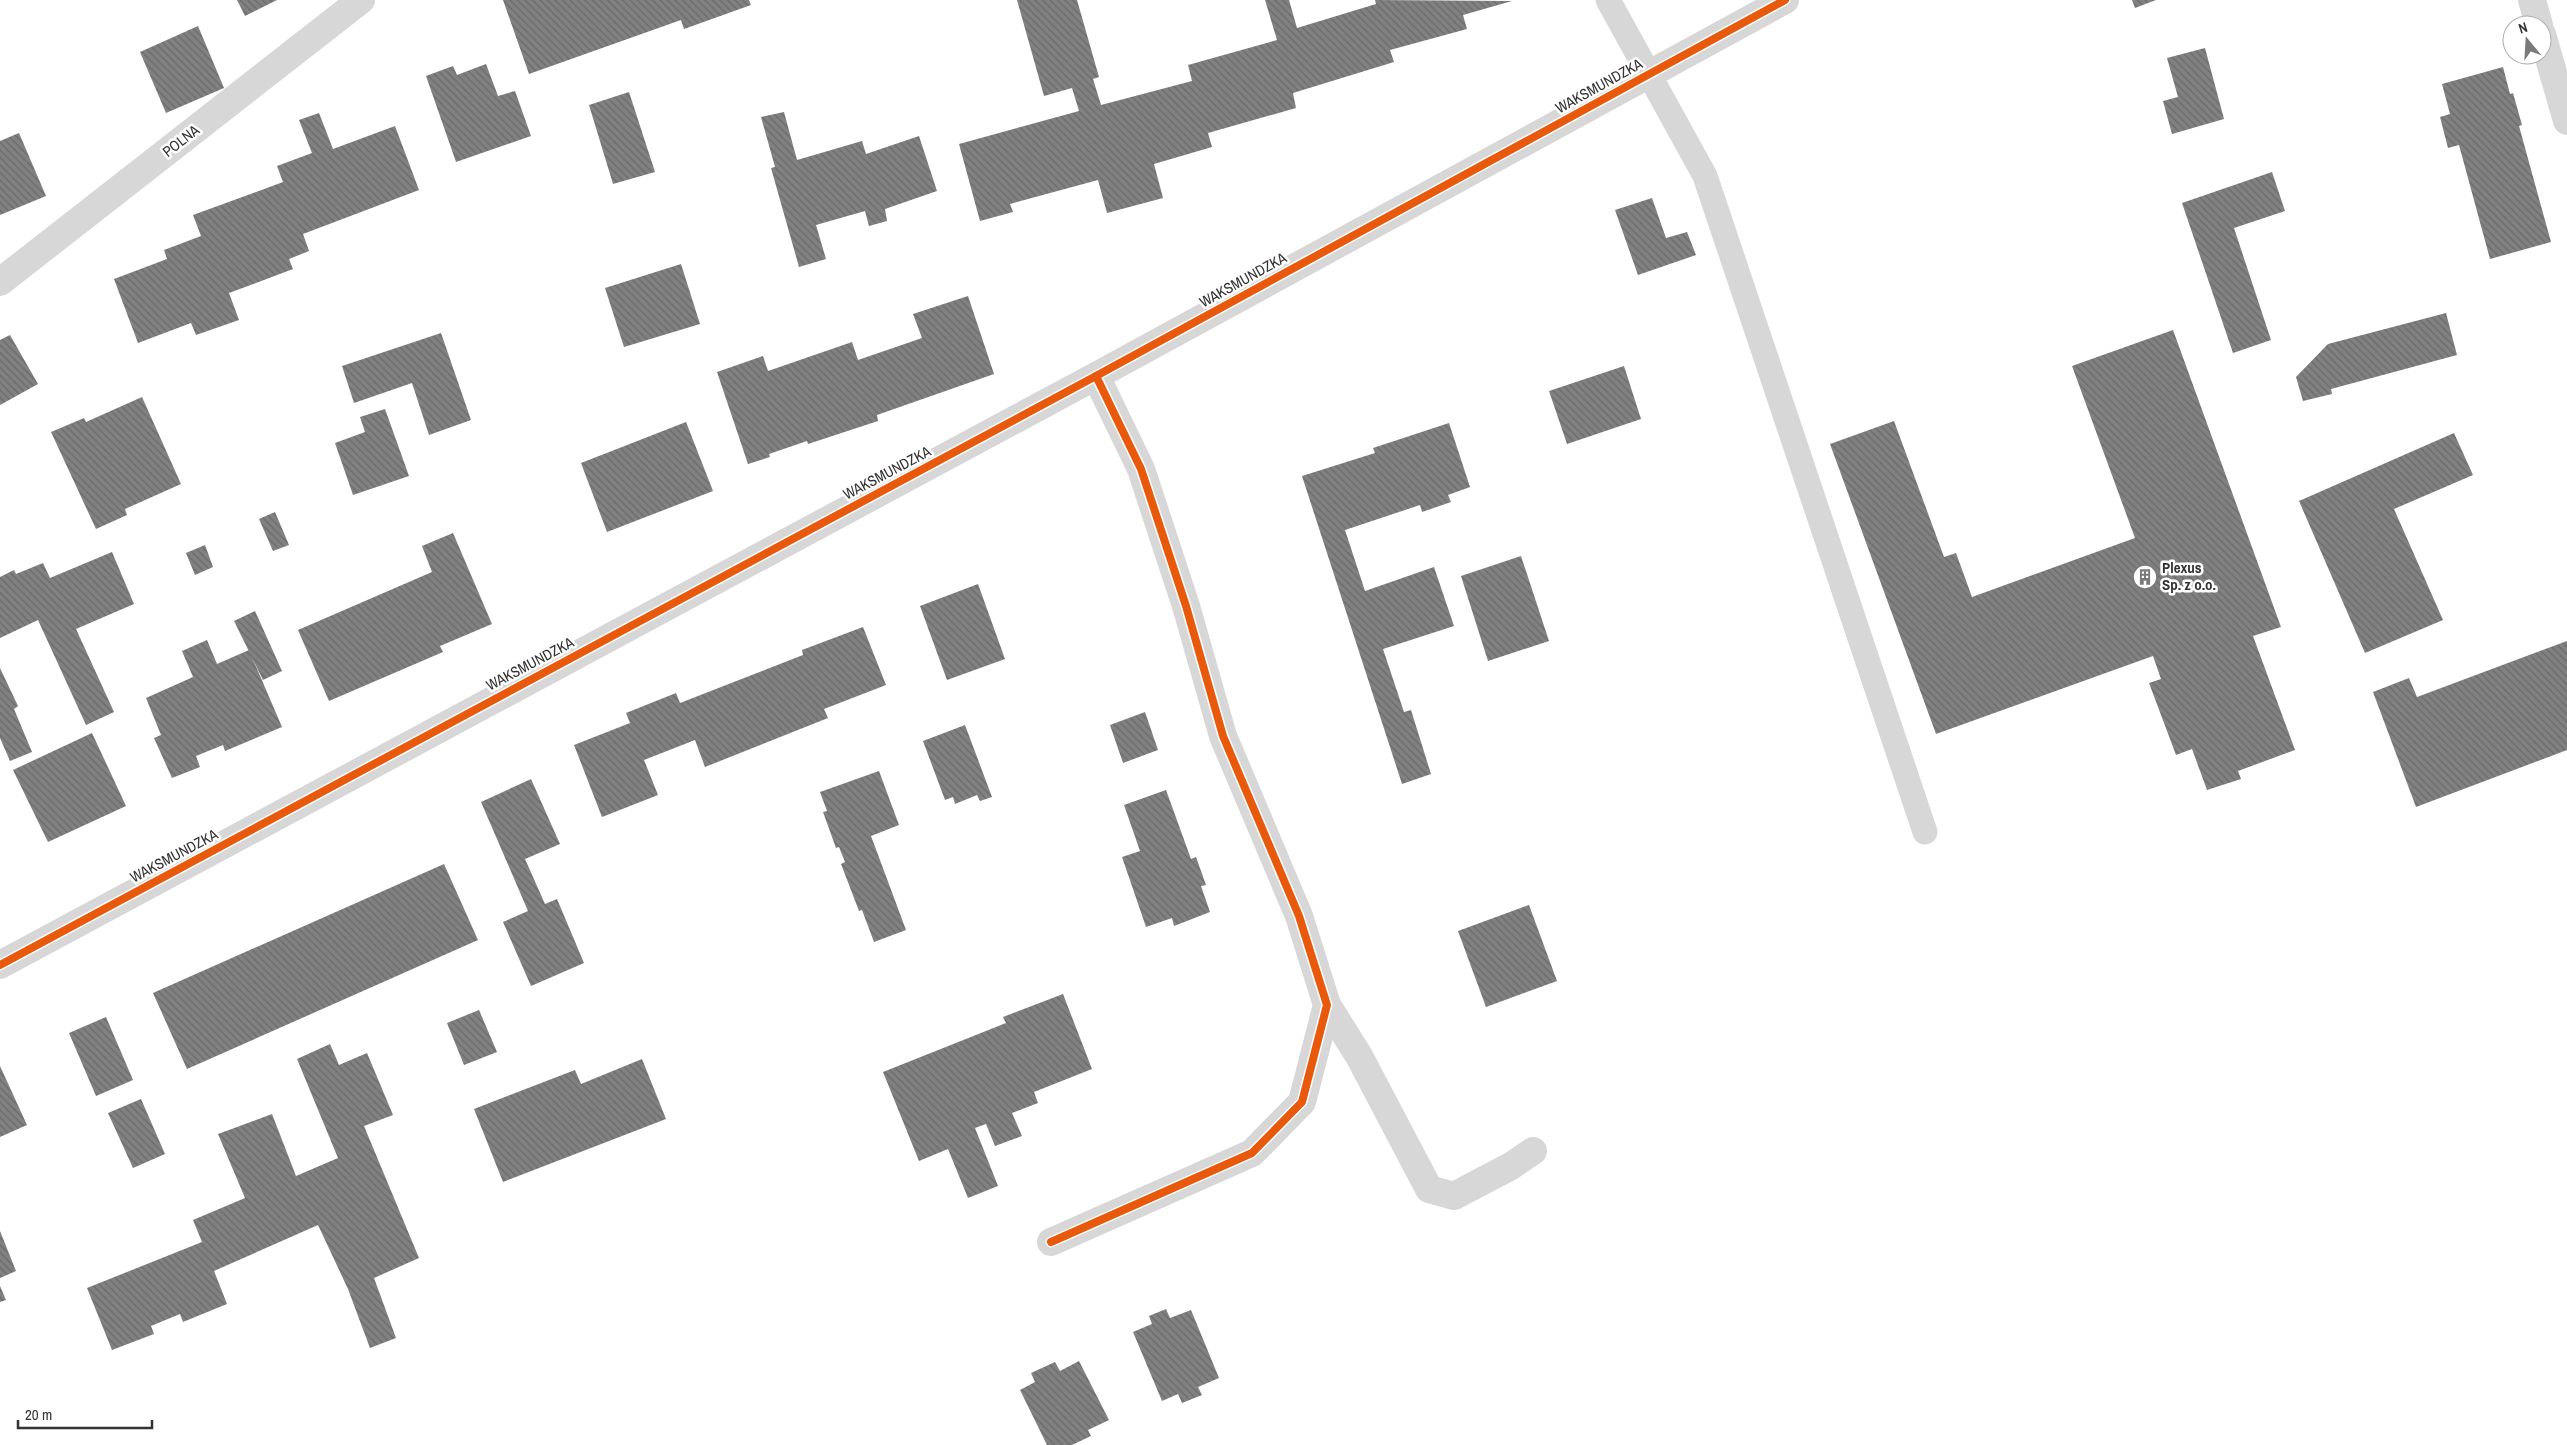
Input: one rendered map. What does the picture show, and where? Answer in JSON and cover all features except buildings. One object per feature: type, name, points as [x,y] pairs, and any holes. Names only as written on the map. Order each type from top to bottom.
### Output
[{"type":"street","name":"POLNA","points":[[0,282],[361,0]]},
{"type":"street","name":"WAKSMUNDZKA","points":[[0,965],[1096,376],[1785,0]]},
{"type":"street","points":[[2532,0],[2536,15]]},
{"type":"street","points":[[2551,65],[2567,121]]},
{"type":"street","points":[[1096,376],[1140,469],[1186,606],[1223,736],[1299,916],[1327,1005],[1359,1056],[1429,1189],[1454,1196],[1511,1166],[1533,1151]]},
{"type":"street","points":[[1051,1242],[1252,1153],[1302,1102],[1327,1005]]},
{"type":"lane","points":[[1608,0],[1704,176],[1925,832]]},
{"type":"cycle path","points":[[0,965],[1096,376],[1785,0]]},
{"type":"cycle path","points":[[1051,1242],[1252,1153],[1302,1102],[1327,1005],[1299,916],[1223,736],[1186,606],[1141,469],[1096,376]]},
{"type":"place","name":"Plexus Sp. z o.o.","points":[[2145,577]]}]
